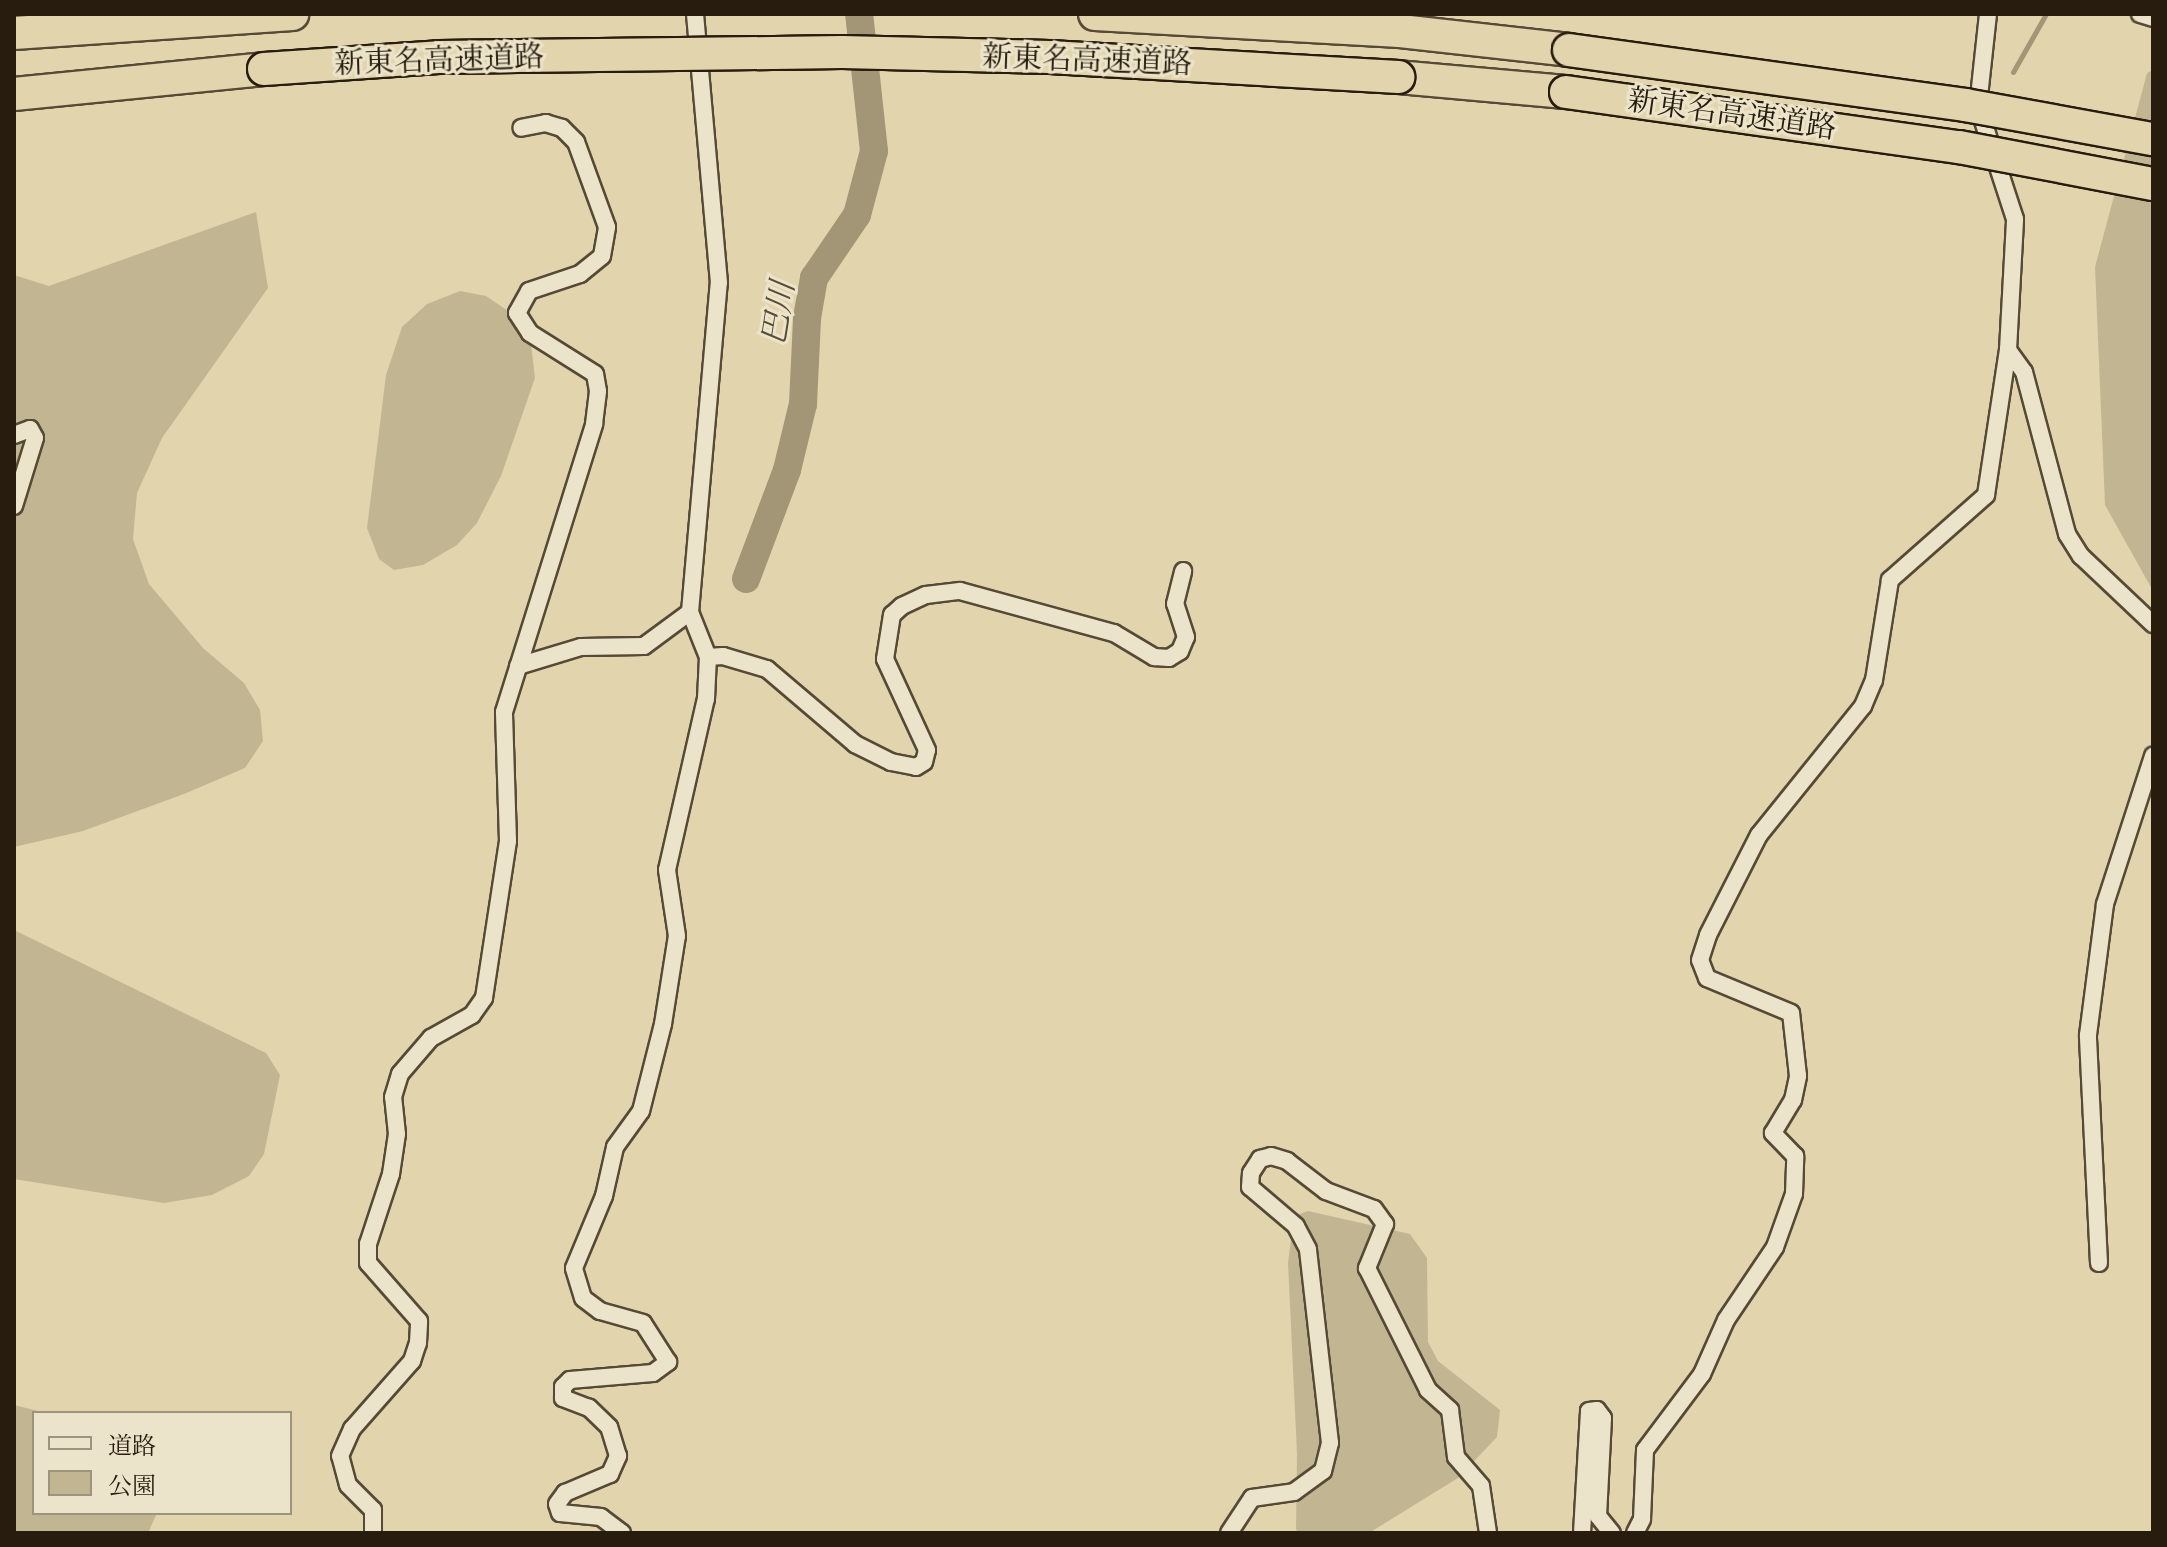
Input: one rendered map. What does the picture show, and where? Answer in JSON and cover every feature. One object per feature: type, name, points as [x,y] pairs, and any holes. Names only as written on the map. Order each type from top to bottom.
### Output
[{"type":"highway","points":[[14,33],[292,14]]},
{"type":"highway","name":"新東名高速道路","points":[[1095,14],[1400,31],[1569,50],[1814,82],[2153,139]]},
{"type":"highway","name":"新東名高速道路","points":[[14,94],[264,69],[439,57],[842,52],[1050,57],[1398,77],[1566,92],[1959,147],[2153,184]]},
{"type":"street","points":[[622,1533],[601,1517],[560,1513],[557,1504],[565,1493],[610,1474],[618,1456],[609,1427],[589,1408],[563,1398],[563,1387],[570,1380],[653,1373],[668,1362],[643,1323],[600,1311],[583,1298],[574,1268],[604,1196],[615,1147],[641,1111],[663,1024],[677,936],[667,870],[706,699],[708,657],[690,612],[719,283],[695,14]]},
{"type":"street","points":[[1635,1533],[1642,1519],[1645,1450],[1702,1374],[1726,1320],[1775,1247],[1794,1194],[1795,1156],[1773,1133],[1793,1100],[1798,1076],[1791,1013],[1727,990],[1707,978],[1700,960],[1759,835],[1863,706],[1874,680],[1890,580],[1986,495],[2008,350],[2015,219],[1978,106],[1988,14]]},
{"type":"street","points":[[2140,14],[2153,18]]},
{"type":"street","points":[[373,1533],[373,1510],[348,1485],[340,1456],[352,1429],[412,1361],[419,1321],[368,1263],[368,1244],[391,1174],[397,1134],[393,1097],[400,1074],[431,1038],[472,1015],[484,998],[508,841],[504,712],[594,424],[598,391],[595,374],[530,333],[517,313],[518,303],[529,291],[580,274],[602,256],[607,227],[576,142],[546,123],[521,128]]},
{"type":"street","points":[[2008,350],[2024,372],[2067,534],[2081,556],[2153,624]]},
{"type":"street","points":[[14,435],[30,429],[35,438],[14,506]]},
{"type":"street","points":[[708,657],[723,656],[767,669],[855,744],[891,762],[916,767],[924,762],[927,750],[885,659],[892,615],[902,606],[926,595],[960,591],[1114,633],[1154,657],[1169,658],[1180,651],[1186,637],[1175,604],[1183,571]]},
{"type":"street","points":[[518,666],[581,647],[644,646],[690,612]]},
{"type":"street","points":[[2099,1263],[2088,1035],[2105,904],[2153,756]]},
{"type":"street","points":[[1229,1533],[1252,1498],[1294,1492],[1323,1471],[1330,1443],[1308,1249],[1296,1226],[1250,1187],[1260,1159],[1271,1156],[1287,1161],[1326,1191],[1374,1209],[1385,1224],[1367,1268],[1428,1390],[1450,1410],[1456,1457],[1481,1486],[1488,1533]]},
{"type":"street","points":[[1582,1533],[1589,1411],[1597,1410],[1603,1418],[1598,1516],[1612,1533]]},
{"type":"green space","points":[[2153,70],[2153,591],[2105,505],[2095,267],[2147,73]]},
{"type":"green space","points":[[256,212],[268,288],[162,438],[137,493],[133,539],[149,584],[203,648],[244,683],[260,710],[263,741],[245,768],[184,794],[83,831],[14,847],[14,275],[49,286]]},
{"type":"green space","points":[[460,291],[486,296],[517,317],[531,344],[535,378],[501,476],[477,523],[457,545],[423,565],[394,570],[379,559],[367,528],[386,375],[402,327],[427,304]]},
{"type":"green space","points":[[14,930],[266,1053],[280,1075],[264,1154],[249,1176],[212,1195],[164,1203],[14,1179]]},
{"type":"green space","points":[[1308,1211],[1410,1234],[1427,1258],[1428,1342],[1438,1361],[1500,1410],[1497,1437],[1458,1478],[1369,1533],[1298,1533],[1296,1529],[1297,1454],[1288,1263],[1294,1216]]},
{"type":"green space","points":[[14,1405],[38,1411],[32,1411],[32,1515],[156,1515],[148,1533],[14,1533]]},
{"type":"waterway","name":"巴川","points":[[746,579],[787,470],[803,404],[807,318],[814,278],[857,215],[874,151],[859,14]]},
{"type":"waterway","points":[[2013,72],[2046,14]]}]
